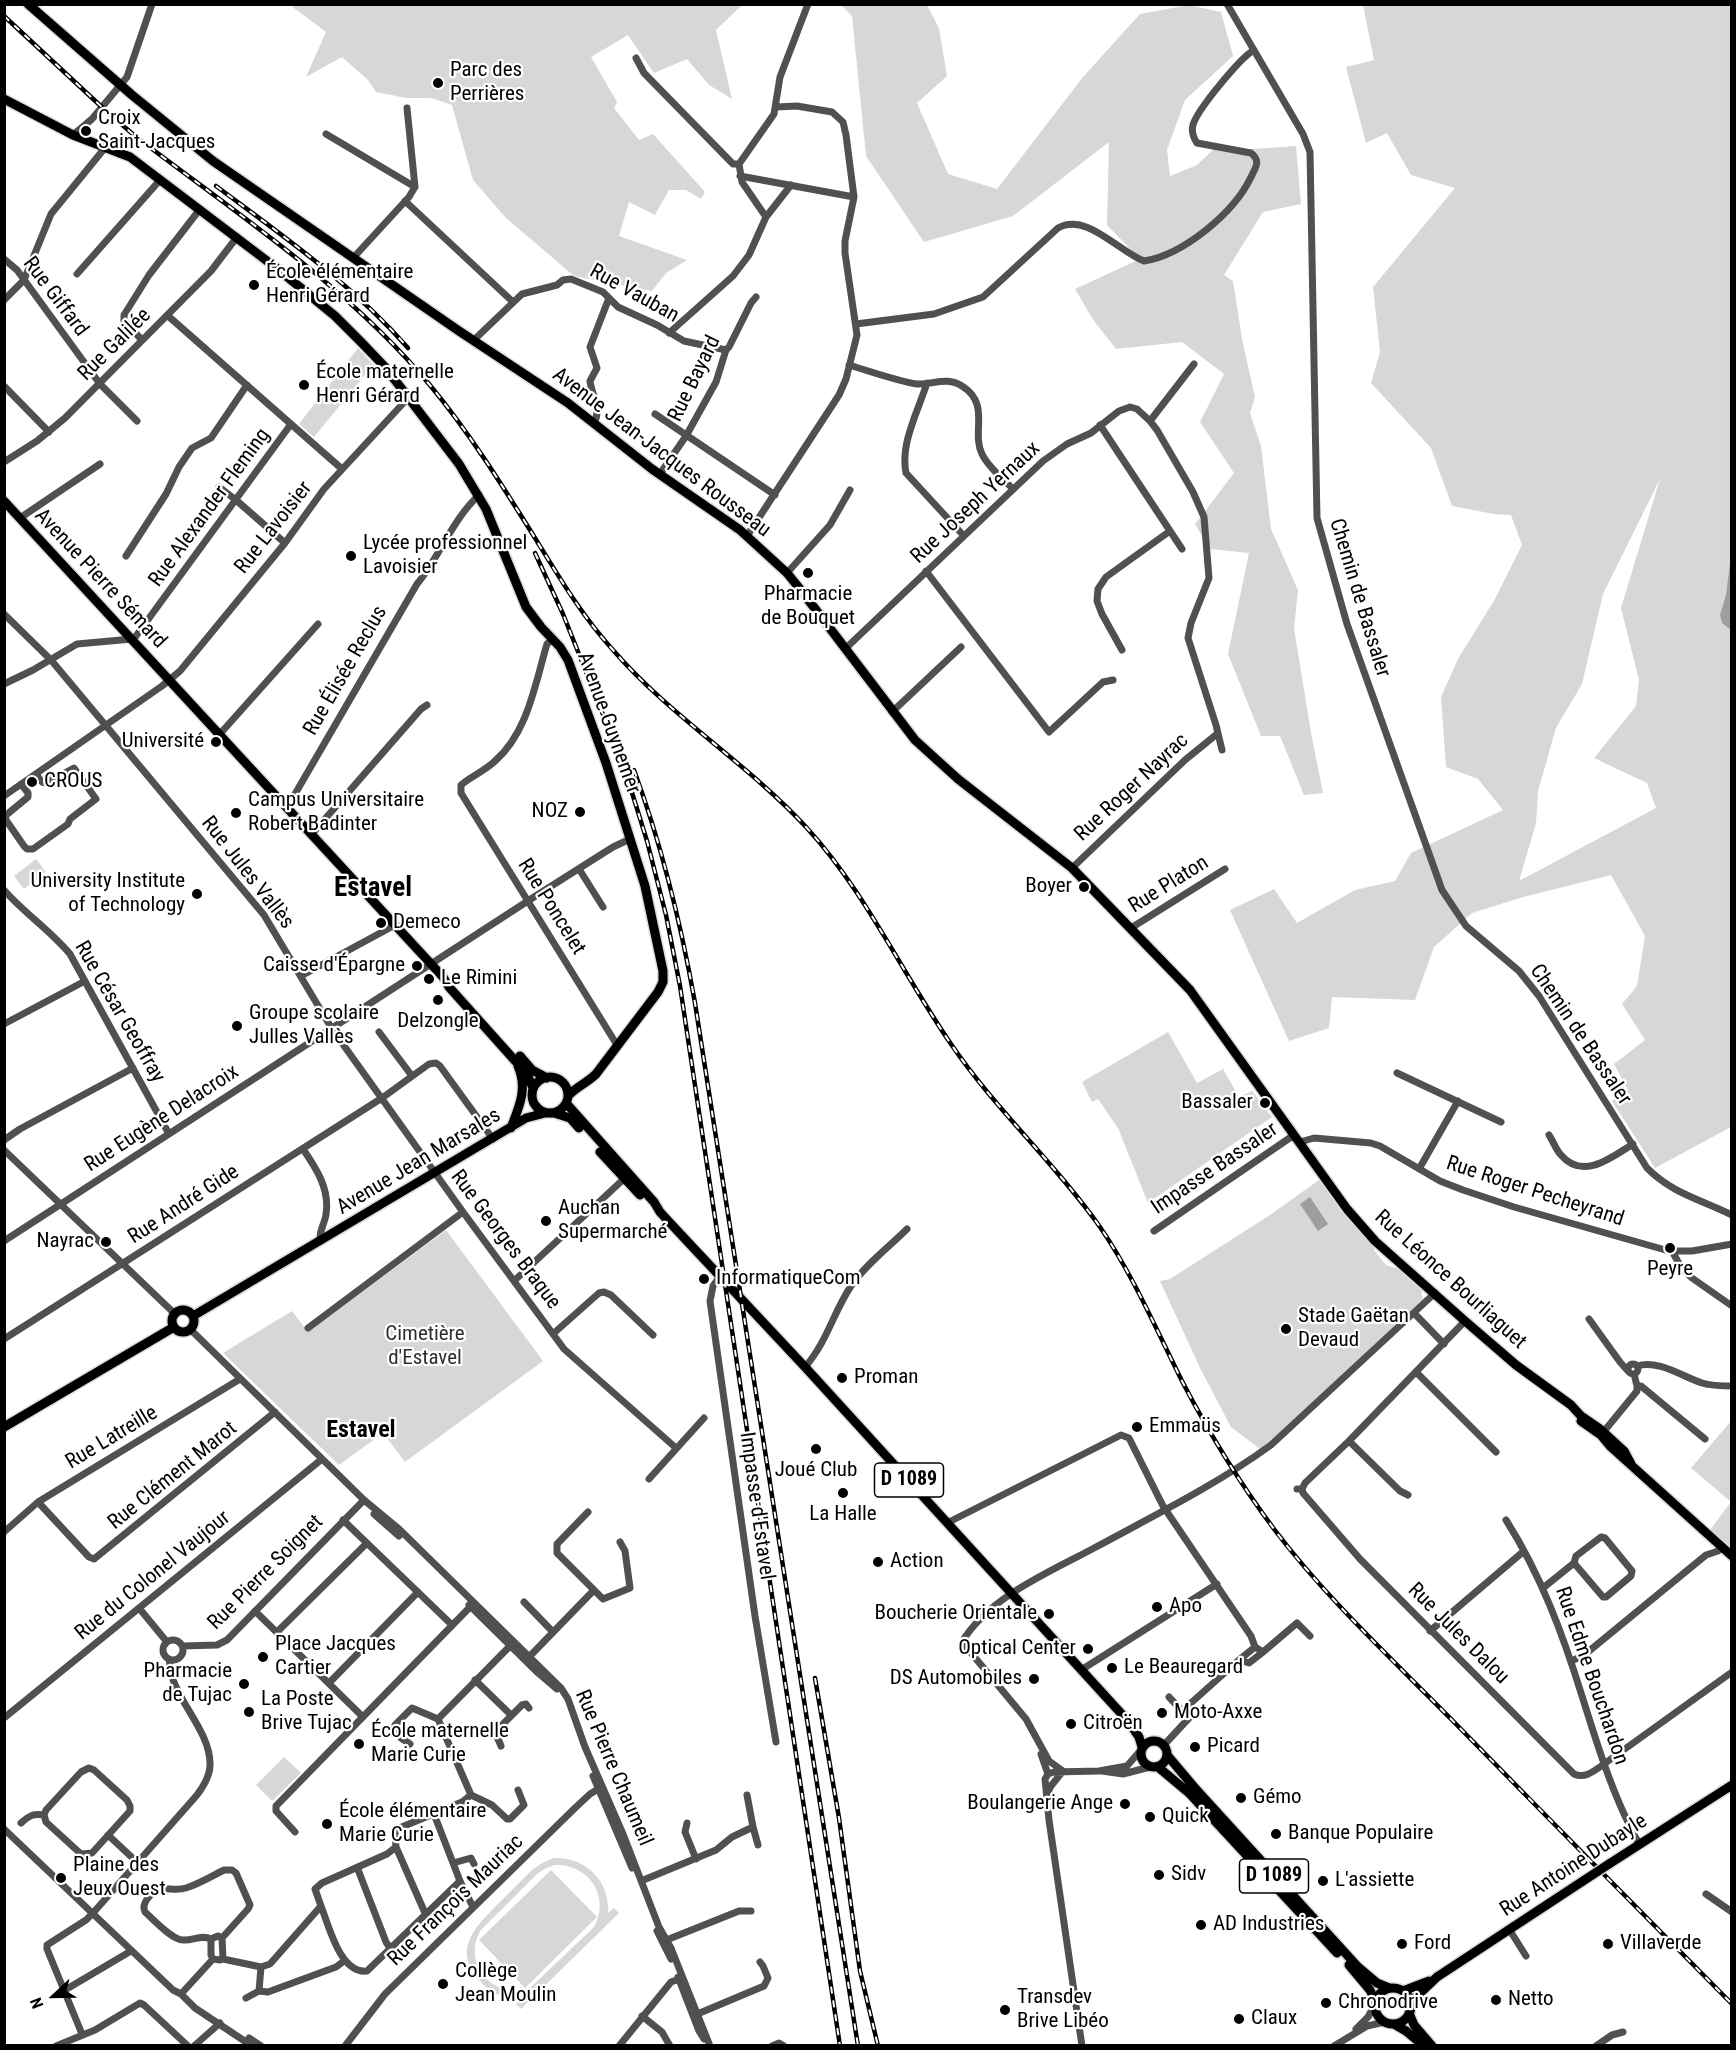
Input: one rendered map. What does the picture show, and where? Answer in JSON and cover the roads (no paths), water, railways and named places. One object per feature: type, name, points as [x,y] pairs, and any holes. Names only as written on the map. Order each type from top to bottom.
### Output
[{"type":"main road","name":"Avenue Jean-Jacques Rousseau","points":[[28,4],[213,160],[594,423],[660,474],[747,536],[787,573],[915,740],[938,762],[1072,868],[1190,990],[1297,1139]]},
{"type":"main road","name":"Avenue Guynemer","points":[[4,99],[73,135],[104,149],[130,157],[237,237],[335,316],[385,367],[459,464],[479,495],[526,607],[568,660],[606,763],[645,886],[661,957],[663,982],[658,992],[592,1078],[576,1087],[567,1099]]},
{"type":"main road","name":"Avenue Pierre Sémard","points":[[6,507],[20,518],[443,977]]},
{"type":"main road","points":[[443,977],[449,987],[530,1078],[536,1108],[550,1113],[562,1109],[567,1099],[566,1087],[559,1080]]},
{"type":"main road","points":[[443,977],[454,984],[532,1070],[547,1078],[559,1080],[592,1078]]},
{"type":"main road","points":[[511,1128],[523,1090],[522,1078],[516,1061]]},
{"type":"main road","points":[[532,1093],[536,1083],[547,1078]]},
{"type":"main road","name":"Avenue Jean Marsales","points":[[526,1118],[532,1093]]},
{"type":"main road","name":"D 1089","points":[[567,1099],[648,1203],[660,1212],[805,1367],[1128,1721],[1139,1737],[1141,1749]]},
{"type":"main road","name":"Avenue Jean Marsales","points":[[193,1316],[526,1118],[550,1113]]},
{"type":"main road","name":"D 1089","points":[[550,1113],[570,1118],[627,1176]]},
{"type":"main road","name":"Rue Léonce Bourliaguet","points":[[1297,1139],[1347,1209],[1375,1241],[1540,1384],[1548,1395],[1567,1407],[1590,1428],[1602,1434],[1611,1447],[1711,1541],[1731,1556]]},
{"type":"main road","points":[[185,1311],[193,1316],[194,1323],[191,1330],[184,1332],[174,1327],[175,1314],[185,1311]]},
{"type":"main road","points":[[4,1427],[174,1327]]},
{"type":"main road","name":"Rue Léonce Bourliaguet","points":[[1720,1549],[1731,1563]]},
{"type":"main road","points":[[1128,1721],[1159,1743],[1167,1755],[1165,1762],[1154,1767],[1141,1760],[1141,1749],[1145,1743],[1159,1743]]},
{"type":"main road","name":"D 1089","points":[[1167,1755],[1208,1804],[1358,1967],[1370,1979],[1389,1988]]},
{"type":"main road","name":"D 1089","points":[[1154,1767],[1189,1793],[1352,1969],[1370,1990],[1375,2003]]},
{"type":"main road","name":"Rue Antoine Dubayle","points":[[1410,2011],[1416,1997],[1437,1977],[1731,1785]]},
{"type":"main road","name":"Rue Antoine Dubayle","points":[[1403,1991],[1437,1977]]},
{"type":"main road","points":[[1424,2046],[1406,2031],[1376,2014],[1375,2003],[1379,1993],[1389,1988],[1403,1991],[1409,1998],[1414,2025],[1432,2046]]},
{"type":"main road","points":[[1390,2023],[1403,2021],[1410,2011]]},
{"type":"street","points":[[73,135],[87,124],[127,77],[152,4]]},
{"type":"street","points":[[766,217],[742,182],[739,164],[774,114],[780,77],[808,4]]},
{"type":"street","name":"Chemin de Bassaler","points":[[1227,4],[1303,134],[1310,152],[1317,518],[1347,624],[1437,878],[1448,901],[1466,927],[1519,971],[1539,996],[1633,1144]]},
{"type":"street","points":[[856,324],[934,314],[983,297],[1066,223],[1084,225],[1144,261],[1155,259],[1194,239],[1231,208],[1250,180],[1258,163],[1256,157],[1251,153],[1197,143],[1192,127],[1237,64],[1254,50]]},
{"type":"street","points":[[636,58],[644,73],[733,164],[739,164]]},
{"type":"street","points":[[747,536],[839,395],[856,335],[845,253],[845,241],[854,197],[843,122],[832,112],[797,106],[776,107]]},
{"type":"street","points":[[354,257],[415,187],[406,108]]},
{"type":"street","points":[[326,134],[415,187]]},
{"type":"street","points":[[4,300],[24,280],[51,214],[104,149]]},
{"type":"street","points":[[740,176],[854,197]]},
{"type":"street","points":[[77,274],[160,180]]},
{"type":"street","points":[[669,333],[733,276],[749,255],[766,217],[791,184]]},
{"type":"street","points":[[405,201],[513,302]]},
{"type":"street","points":[[142,340],[124,321],[124,315],[149,275],[200,209]]},
{"type":"street","name":"Rue Galilée","points":[[4,462],[49,432],[100,384],[211,271],[237,237]]},
{"type":"street","name":"Rue Giffard","points":[[4,259],[24,280],[100,384],[137,421]]},
{"type":"street","name":"Rue Vauban","points":[[475,342],[477,337],[522,294],[571,279],[603,292],[618,307],[690,343],[726,350]]},
{"type":"street","name":"Rue Bayard","points":[[660,474],[686,436],[716,382],[726,350],[756,297]]},
{"type":"street","points":[[594,423],[598,410],[591,381],[597,368],[590,347],[609,298]]},
{"type":"street","points":[[167,315],[342,468]]},
{"type":"street","points":[[1150,420],[1194,364]]},
{"type":"street","points":[[849,365],[916,384],[940,381],[953,382],[962,386],[972,395],[977,406],[981,452],[985,460],[1013,489]]},
{"type":"street","points":[[927,383],[906,448],[904,460],[906,473],[964,536]]},
{"type":"street","points":[[126,556],[166,494],[179,467],[192,448],[211,438],[247,384]]},
{"type":"street","points":[[4,386],[49,432]]},
{"type":"street","name":"Rue Lavoisier","points":[[4,796],[106,726],[180,671],[285,543],[324,489],[408,398]]},
{"type":"street","name":"Rue Joseph Yernaux","points":[[845,649],[1042,461],[1067,444],[1091,433],[1119,411],[1130,407],[1137,409],[1150,420]]},
{"type":"street","points":[[655,414],[775,495]]},
{"type":"street","name":"Rue Roger Nayrac","points":[[1150,420],[1193,492],[1204,517],[1209,578],[1188,638],[1222,750]]},
{"type":"street","name":"Rue Alexander Fleming","points":[[132,639],[143,628],[291,424]]},
{"type":"street","points":[[1100,425],[1182,549]]},
{"type":"street","points":[[20,518],[100,464]]},
{"type":"street","points":[[219,487],[285,543]]},
{"type":"street","points":[[787,573],[830,525],[850,490]]},
{"type":"street","name":"Rue Élisée Reclus","points":[[284,806],[295,794],[417,584],[431,567],[443,543],[468,506],[479,495]]},
{"type":"street","points":[[1122,650],[1102,614],[1097,601],[1098,589],[1106,577],[1170,531]]},
{"type":"street","points":[[926,571],[1049,732],[1103,682],[1113,680]]},
{"type":"street","name":"Rue Jules Vallès","points":[[4,615],[51,660],[264,915],[332,1029]]},
{"type":"street","points":[[219,735],[318,624]]},
{"type":"street","points":[[4,684],[77,644],[132,639]]},
{"type":"street","name":"Rue Poncelet","points":[[553,639],[547,644],[529,704],[515,739],[495,762],[461,785],[461,793],[617,1045]]},
{"type":"street","points":[[892,712],[961,647]]},
{"type":"street","points":[[311,835],[421,709],[428,705]]},
{"type":"street","name":"Rue Roger Nayrac","points":[[1072,868],[1185,760],[1217,734]]},
{"type":"street","points":[[21,784],[28,797],[5,816],[24,846],[27,849],[33,849],[68,824],[70,819],[96,799],[74,768],[46,783],[42,782],[36,774]]},
{"type":"street","name":"Rue Eugène Delacroix","points":[[4,1241],[528,901],[613,847],[630,839]]},
{"type":"street","points":[[579,869],[603,907]]},
{"type":"street","name":"Rue Platon","points":[[1131,928],[1225,869]]},
{"type":"street","name":"Rue César Geoffray","points":[[4,890],[70,954],[169,1134]]},
{"type":"street","points":[[301,976],[395,925]]},
{"type":"street","points":[[4,1024],[86,981]]},
{"type":"street","name":"Rue Georges Braque","points":[[332,1029],[564,1349],[676,1448]]},
{"type":"street","points":[[379,1032],[412,1076]]},
{"type":"street","name":"Rue André Gide","points":[[4,1339],[382,1098],[429,1064],[436,1063],[440,1066],[494,1139]]},
{"type":"street","points":[[4,1140],[20,1129],[133,1068]]},
{"type":"street","points":[[1397,1073],[1501,1122]]},
{"type":"street","points":[[1419,1169],[1458,1101]]},
{"type":"street","points":[[1549,1135],[1561,1156],[1584,1167],[1604,1162],[1633,1144],[1647,1168],[1659,1180],[1675,1190],[1731,1215]]},
{"type":"street","name":"Rue Roger Pecheyrand","points":[[1297,1139],[1314,1138],[1371,1143],[1440,1181],[1462,1190],[1672,1251],[1684,1252],[1731,1244]]},
{"type":"street","name":"Impasse Bassaler","points":[[1154,1231],[1297,1139]]},
{"type":"street","points":[[303,1149],[325,1191],[326,1216],[333,1234]]},
{"type":"street","points":[[4,1150],[175,1314]]},
{"type":"street","points":[[515,1280],[627,1176]]},
{"type":"street","points":[[308,1328],[463,1212]]},
{"type":"street","points":[[321,1241],[320,1232],[326,1216]]},
{"type":"street","points":[[805,1367],[822,1345],[851,1286],[907,1229]]},
{"type":"street","points":[[1672,1251],[1685,1271],[1731,1306]]},
{"type":"street","points":[[1684,1252],[1685,1271]]},
{"type":"street","name":"Impasse d'Estavel","points":[[720,1276],[713,1286],[710,1301],[753,1605],[776,1742]]},
{"type":"street","points":[[554,1333],[599,1293],[604,1292],[611,1295],[653,1335]]},
{"type":"street","points":[[1063,1771],[1049,1761],[1026,1719],[962,1642],[968,1634],[1011,1593],[1165,1509],[1271,1446],[1435,1293]]},
{"type":"street","points":[[1414,1312],[1444,1344]]},
{"type":"street","points":[[1589,1319],[1631,1372],[1638,1386],[1641,1386],[1705,1439]]},
{"type":"street","points":[[1408,1495],[1400,1491],[1349,1441],[1466,1322]]},
{"type":"street","name":"Rue Pierre Chaumeil","points":[[191,1330],[363,1500],[399,1529],[510,1646],[552,1684],[561,1696],[575,1726],[580,1746],[641,1881],[669,1955],[681,1978],[708,2046]]},
{"type":"street","points":[[1617,1357],[1636,1365],[1644,1364],[1665,1368],[1702,1383],[1731,1386]]},
{"type":"street","points":[[1631,1372],[1638,1371],[1636,1365]]},
{"type":"street","points":[[1416,1372],[1496,1452]]},
{"type":"street","name":"Rue Latreille","points":[[4,1532],[38,1502],[240,1378]]},
{"type":"street","points":[[1602,1434],[1635,1395],[1638,1386]]},
{"type":"street","points":[[1635,1395],[1650,1395]]},
{"type":"street","name":"Rue Clément Marot","points":[[38,1502],[89,1557],[94,1559],[275,1412]]},
{"type":"street","points":[[649,1479],[704,1419]]},
{"type":"street","points":[[948,1523],[1125,1435],[1129,1438],[1165,1509],[1251,1636],[1255,1647],[1263,1652]]},
{"type":"street","name":"Rue Jules Dalou","points":[[1349,1441],[1299,1489],[1360,1559],[1574,1774],[1580,1776],[1588,1774],[1604,1764]]},
{"type":"street","name":"Rue du Colonel Vaujour","points":[[6,1713],[322,1459]]},
{"type":"street","name":"Rue Pierre Soignet","points":[[183,1646],[222,1644],[363,1500]]},
{"type":"street","points":[[588,1512],[557,1544],[557,1553],[603,1599],[630,1588],[625,1551],[620,1542]]},
{"type":"street","points":[[343,1520],[452,1625]]},
{"type":"street","name":"Rue Edme Bouchardon","points":[[1506,1520],[1543,1588],[1571,1661],[1604,1764],[1618,1800],[1640,1844]]},
{"type":"street","points":[[1543,1588],[1574,1563],[1576,1556],[1601,1537],[1605,1538],[1632,1571],[1631,1576],[1606,1597],[1603,1597],[1574,1563]]},
{"type":"street","points":[[1706,1555],[1711,1541]]},
{"type":"street","points":[[277,1632],[367,1544]]},
{"type":"street","points":[[1571,1661],[1583,1656],[1706,1555],[1720,1549]]},
{"type":"street","points":[[1430,1630],[1524,1551]]},
{"type":"street","points":[[1081,1670],[1217,1584]]},
{"type":"street","points":[[520,1656],[530,1656],[594,1590]]},
{"type":"street","points":[[329,1683],[418,1592]]},
{"type":"street","points":[[524,1602],[553,1632]]},
{"type":"street","points":[[295,1832],[276,1811],[276,1806],[472,1605]]},
{"type":"street","name":"Rue Pierre Chaumeil","points":[[472,1605],[530,1656],[557,1683],[568,1698],[625,1852],[664,1941]]},
{"type":"street","points":[[139,1608],[167,1642]]},
{"type":"street","points":[[255,1611],[363,1717]]},
{"type":"street","points":[[1239,1660],[1249,1664],[1298,1623],[1310,1636]]},
{"type":"street","points":[[438,1719],[510,1646],[509,1636]]},
{"type":"street","points":[[167,1642],[177,1641],[183,1646],[178,1659],[169,1659]]},
{"type":"street","points":[[82,2034],[47,1945],[93,1913],[202,1788],[210,1766],[205,1741],[171,1675],[169,1659],[164,1653],[164,1645],[167,1642]]},
{"type":"street","points":[[1168,1697],[1182,1711],[1255,1647]]},
{"type":"street","points":[[1604,1764],[1731,1672]]},
{"type":"street","points":[[475,1680],[511,1715]]},
{"type":"street","points":[[501,1746],[495,1732],[522,1705],[526,1704],[529,1708]]},
{"type":"street","points":[[410,1744],[400,1738],[395,1725],[412,1708],[438,1719],[471,1795],[492,1805],[507,1819],[510,1819],[524,1805],[518,1790]]},
{"type":"street","points":[[1159,1743],[1189,1718]]},
{"type":"street","points":[[1038,1743],[1047,1771],[1046,1796],[1082,2046]]},
{"type":"street","points":[[1099,1771],[1127,1766],[1141,1749]]},
{"type":"street","points":[[1047,1771],[1099,1771],[1123,1774],[1154,1767]]},
{"type":"street","points":[[89,1768],[127,1800],[130,1806],[130,1811],[92,1853],[81,1854],[46,1822],[44,1815],[81,1772],[89,1768]]},
{"type":"street","points":[[1048,1785],[1063,1771]]},
{"type":"street","name":"Rue François Mauriac","points":[[345,2046],[385,1994],[574,1808],[600,1788]]},
{"type":"street","points":[[425,1913],[396,1847],[395,1833],[398,1829],[462,1802],[471,1795]]},
{"type":"street","points":[[747,1795],[758,1845]]},
{"type":"street","points":[[434,1814],[460,1881],[473,1907]]},
{"type":"street","points":[[21,1823],[30,1815],[44,1815]]},
{"type":"street","points":[[687,1823],[685,1832],[696,1859]]},
{"type":"street","points":[[641,1881],[716,1850],[753,1827]]},
{"type":"street","points":[[4,1829],[173,1990],[183,1993]]},
{"type":"street","points":[[108,1835],[138,1863]]},
{"type":"street","points":[[396,1847],[387,1854],[322,1883],[315,1889],[344,1961],[360,1971],[367,1971],[460,1881]]},
{"type":"street","points":[[453,1863],[471,1858],[474,1864]]},
{"type":"street","points":[[357,1867],[390,1948]]},
{"type":"street","points":[[222,1938],[218,1936],[211,1939],[197,1937],[180,1940],[173,1937],[145,1912],[143,1908],[145,1902],[155,1890],[181,1889],[224,1870],[232,1870],[236,1873],[250,1905],[222,1938],[223,1959]]},
{"type":"street","points":[[1707,1894],[1731,1912]]},
{"type":"street","points":[[213,1959],[261,1967],[270,1964],[321,1906]]},
{"type":"street","points":[[664,1941],[739,1911],[751,1911]]},
{"type":"street","points":[[93,1913],[101,1916],[183,1993],[252,2046]]},
{"type":"street","points":[[1509,1929],[1526,1956]]},
{"type":"street","points":[[211,1939],[213,1959]]},
{"type":"street","points":[[64,1990],[131,1951]]},
{"type":"street","points":[[183,1993],[213,1959]]},
{"type":"street","points":[[246,1998],[259,1991],[268,1992],[336,1967],[344,1961]]},
{"type":"street","points":[[695,2015],[764,1986],[768,1978],[760,1962]]},
{"type":"street","points":[[259,1991],[261,1967]]},
{"type":"street","points":[[619,2046],[671,1982],[681,1978]]},
{"type":"street","points":[[56,2046],[95,2030],[140,2003],[188,2046]]},
{"type":"street","points":[[1345,2039],[1368,2017],[1375,2003]]},
{"type":"street","points":[[642,2016],[662,2032],[670,2046]]},
{"type":"street","points":[[194,2046],[220,2022]]},
{"type":"street","points":[[220,2022],[261,2046]]},
{"type":"street","points":[[1335,2046],[1373,2024],[1390,2023]]},
{"type":"street","points":[[1596,2046],[1612,2035],[1623,2032]]},
{"type":"street","points":[[772,2046],[779,2043],[784,2046]]},
{"type":"railway","points":[[4,16],[135,136],[289,252],[362,314],[429,384],[485,459],[591,624],[635,674],[783,804],[806,827],[847,878],[933,1017],[968,1068],[1082,1203],[1112,1245],[1214,1438],[1249,1493],[1294,1554],[1360,1627],[1732,2004]]},
{"type":"railway","points":[[216,186],[340,282],[408,348]]},
{"type":"railway","points":[[535,553],[563,614],[625,770],[647,841],[666,915],[680,986],[840,2046]]},
{"type":"railway","points":[[634,770],[670,885],[695,1003],[858,2046]]},
{"type":"railway","points":[[815,1678],[839,1818],[860,1971],[878,2046]]},
{"type":"place","name":"Parc des Perrières","points":[[438,83]]},
{"type":"place","name":"Croix Saint-Jacques","points":[[86,131]]},
{"type":"place","name":"École élémentaire Henri Gérard","points":[[254,285]]},
{"type":"place","name":"École maternelle Henri Gérard","points":[[304,385]]},
{"type":"place","name":"Lycée professionnel Lavoisier","points":[[351,556]]},
{"type":"place","name":"Pharmacie de Bouquet","points":[[808,573]]},
{"type":"place","name":"Université","points":[[216,742]]},
{"type":"place","name":"CROUS","points":[[32,782]]},
{"type":"place","name":"NOZ","points":[[580,812]]},
{"type":"place","name":"Campus Universitaire Robert Badinter","points":[[236,813]]},
{"type":"place","name":"Boyer","points":[[1084,887]]},
{"type":"place","name":"University Institute of Technology","points":[[197,894]]},
{"type":"place","name":"Demeco","points":[[381,923]]},
{"type":"place","name":"Caisse d'Épargne","points":[[417,966]]},
{"type":"place","name":"Le Rimini","points":[[429,979]]},
{"type":"place","name":"Delzongle","points":[[438,1000]]},
{"type":"place","name":"Groupe scolaire Julles Vallès","points":[[237,1026]]},
{"type":"place","name":"Bassaler","points":[[1265,1103]]},
{"type":"place","name":"Auchan Supermarché","points":[[546,1221]]},
{"type":"place","name":"Nayrac","points":[[106,1242]]},
{"type":"place","name":"Peyre","points":[[1670,1248]]},
{"type":"place","name":"InformatiqueCom","points":[[704,1279]]},
{"type":"place","name":"Stade Gaëtan Devaud","points":[[1286,1329]]},
{"type":"place","name":"Proman","points":[[842,1378]]},
{"type":"place","name":"Emmaüs","points":[[1137,1427]]},
{"type":"place","name":"Joué Club","points":[[816,1449]]},
{"type":"place","name":"La Halle","points":[[843,1493]]},
{"type":"place","name":"Action","points":[[878,1562]]},
{"type":"place","name":"Apo","points":[[1157,1607]]},
{"type":"place","name":"Boucherie Orientale","points":[[1049,1614]]},
{"type":"place","name":"Optical Center","points":[[1088,1649]]},
{"type":"place","name":"Place Jacques Cartier","points":[[263,1657]]},
{"type":"place","name":"Le Beauregard","points":[[1112,1668]]},
{"type":"place","name":"DS Automobiles","points":[[1034,1679]]},
{"type":"place","name":"Pharmacie de Tujac","points":[[244,1684]]},
{"type":"place","name":"La Poste Brive Tujac","points":[[249,1712]]},
{"type":"place","name":"Moto-Axxe","points":[[1162,1713]]},
{"type":"place","name":"Citroën","points":[[1071,1724]]},
{"type":"place","name":"École maternelle Marie Curie","points":[[359,1744]]},
{"type":"place","name":"Picard","points":[[1195,1747]]},
{"type":"place","name":"Gémo","points":[[1241,1798]]},
{"type":"place","name":"Boulangerie Ange","points":[[1125,1804]]},
{"type":"place","name":"Quick","points":[[1150,1817]]},
{"type":"place","name":"École élémentaire Marie Curie","points":[[327,1824]]},
{"type":"place","name":"Banque Populaire","points":[[1276,1834]]},
{"type":"place","name":"Sidv","points":[[1159,1875]]},
{"type":"place","name":"Plaine des Jeux Ouest","points":[[61,1878]]},
{"type":"place","name":"L'assiette","points":[[1323,1881]]},
{"type":"place","name":"AD Industries","points":[[1201,1925]]},
{"type":"place","name":"Ford","points":[[1402,1944]]},
{"type":"place","name":"Villaverde","points":[[1608,1944]]},
{"type":"place","name":"Collège Jean Moulin","points":[[443,1984]]},
{"type":"place","name":"Netto","points":[[1496,2000]]},
{"type":"place","name":"Chronodrive","points":[[1326,2003]]},
{"type":"place","name":"Transdev Brive Libéo","points":[[1005,2010]]},
{"type":"place","name":"Claux","points":[[1239,2019]]},
{"type":"district","name":"Estavel","points":[[373,889]]},
{"type":"district","name":"Estavel","points":[[361,1431]]},
{"type":"park label","name":"Cimetière d'Estavel","points":[[425,1347]]}]
